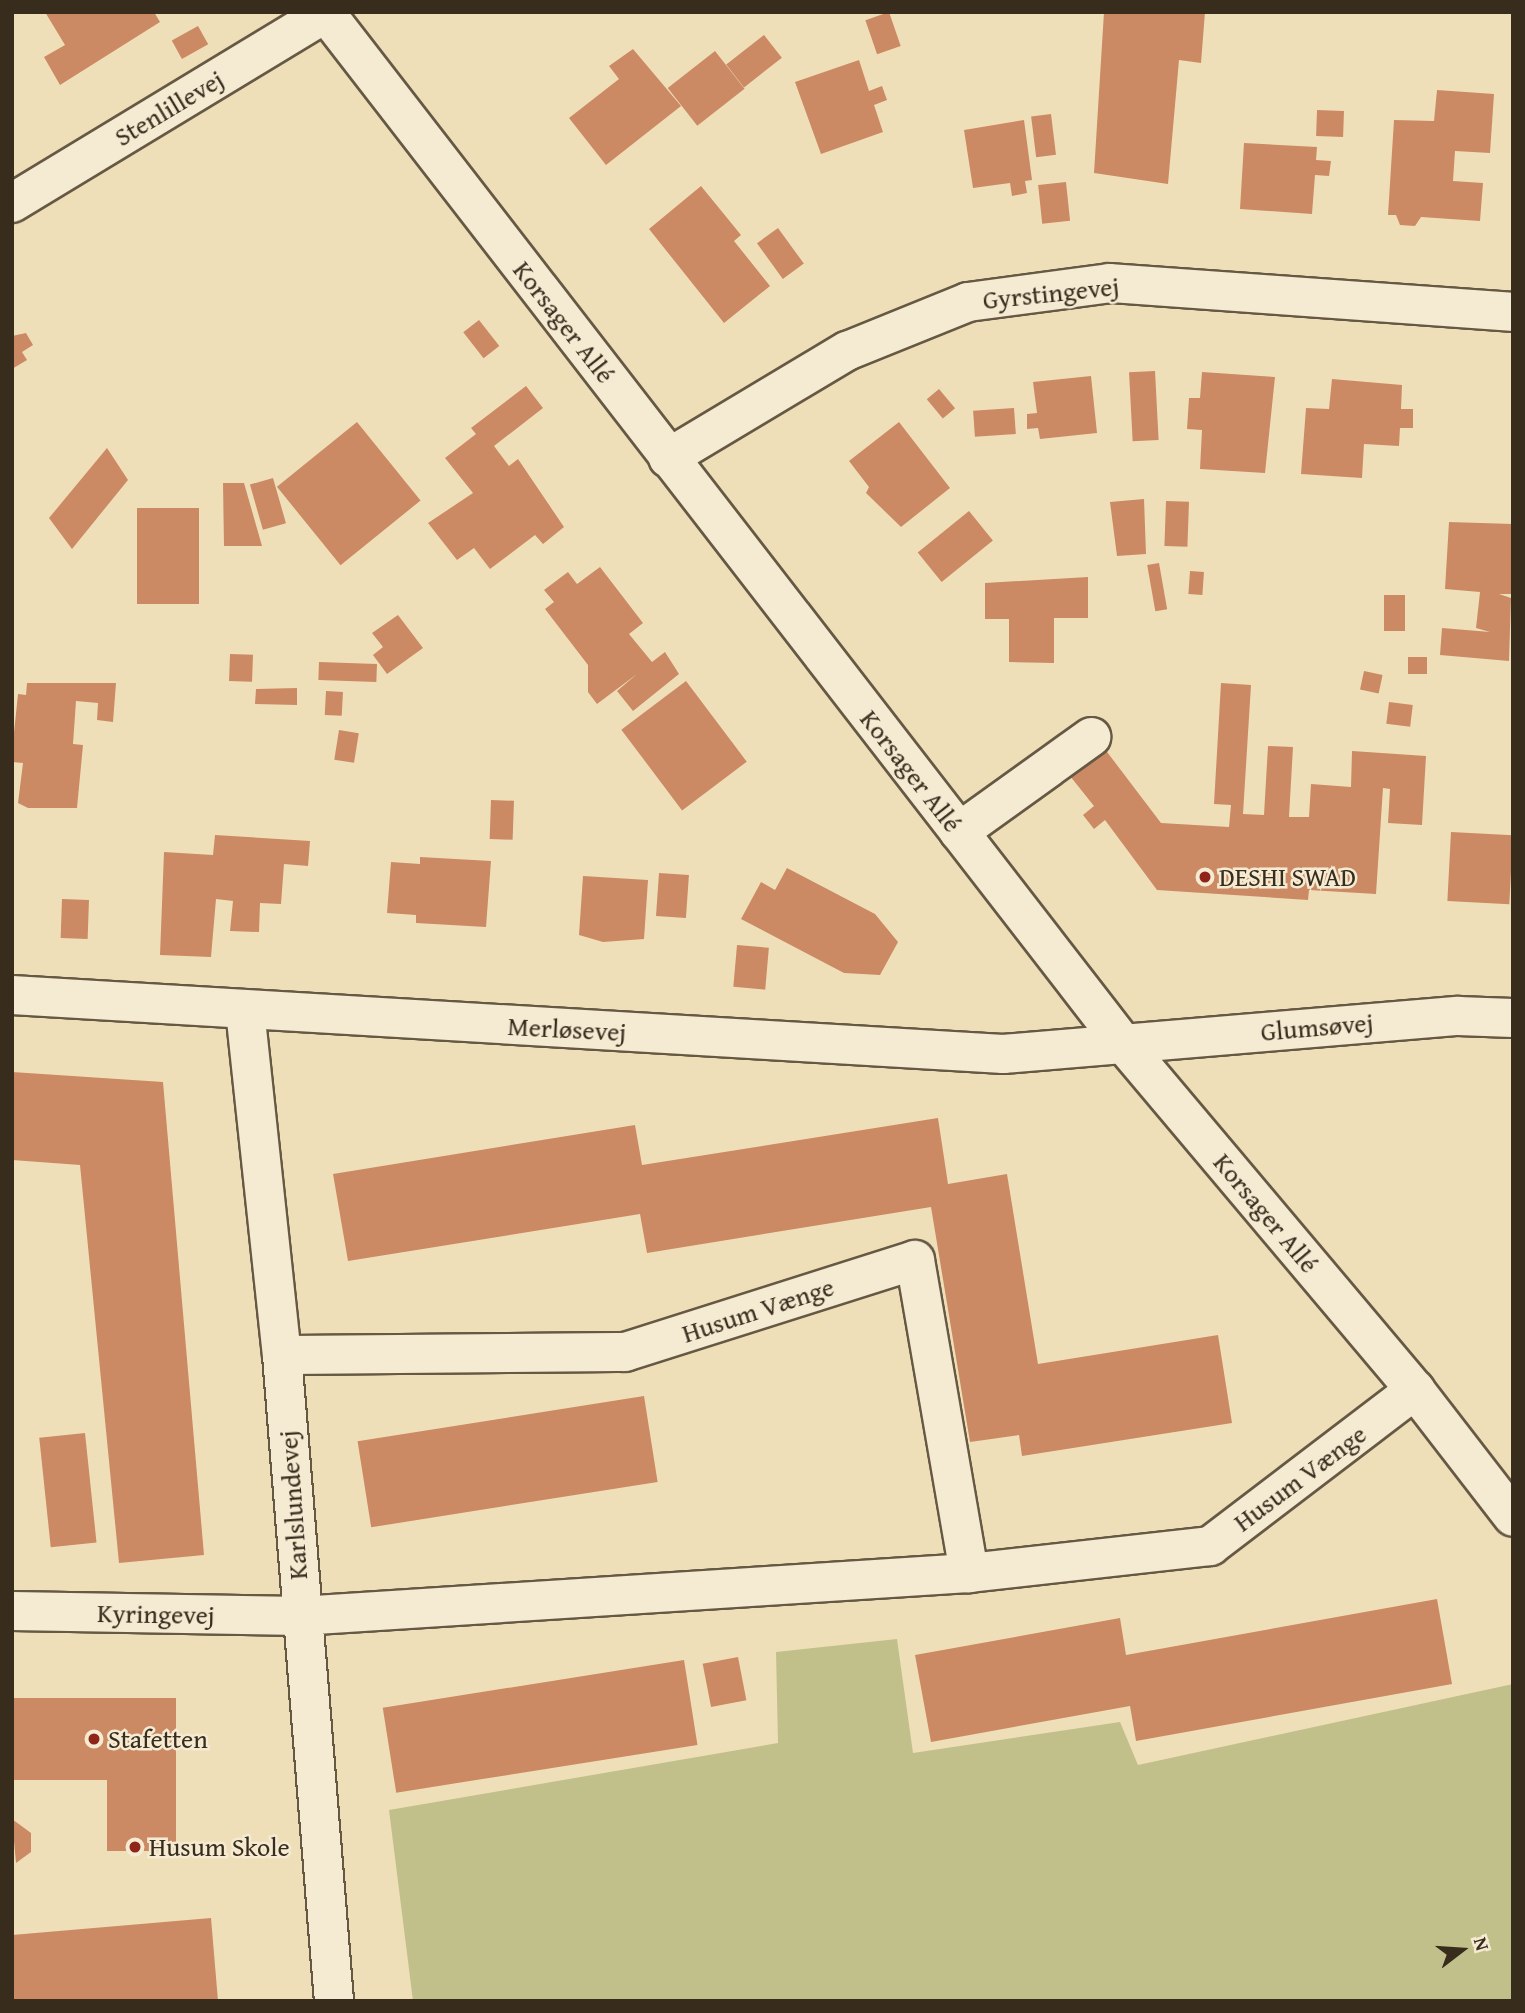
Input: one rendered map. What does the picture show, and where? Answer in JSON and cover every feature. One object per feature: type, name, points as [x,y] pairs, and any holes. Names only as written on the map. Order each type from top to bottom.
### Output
[{"type":"street","name":"Stenlillevej","points":[[12,202],[326,13]]},
{"type":"street","name":"Korsager Allé","points":[[326,13],[1122,1042],[1415,1390],[1513,1517]]},
{"type":"street","name":"Gyrstingevej","points":[[668,458],[847,351],[968,302],[1110,283],[1513,312]]},
{"type":"street","points":[[959,832],[1091,737]]},
{"type":"street","name":"Merløsevej","points":[[12,995],[1003,1054],[1122,1042]]},
{"type":"street","name":"Karlslundevej","points":[[245,1010],[282,1354],[300,1616],[334,2001]]},
{"type":"street","name":"Glumsøvej","points":[[1122,1042],[1458,1016],[1513,1018]]},
{"type":"street","name":"Husum Vænge","points":[[282,1354],[625,1352],[915,1260],[969,1573]]},
{"type":"street","name":"Husum Vænge","points":[[300,1616],[969,1573],[1210,1546],[1415,1390]]},
{"type":"street","name":"Kyringevej","points":[[12,1611],[300,1616]]},
{"type":"shaded area","points":[[897,1639],[913,1753],[1120,1722],[1138,1765],[1513,1684],[1513,2001],[413,2001],[389,1810],[778,1743],[776,1652]]},
{"type":"building","points":[[45,12],[154,12],[160,22],[60,85],[44,57],[65,45]]},
{"type":"building","points":[[889,12],[901,46],[877,54],[865,20]]},
{"type":"building","points":[[1104,12],[1205,12],[1201,63],[1179,60],[1168,184],[1094,173]]},
{"type":"building","points":[[198,26],[208,44],[182,59],[172,41]]},
{"type":"building","points":[[764,35],[782,58],[744,87],[726,65]]},
{"type":"building","points":[[633,49],[681,106],[606,165],[569,118],[619,79],[609,66]]},
{"type":"building","points":[[715,51],[745,89],[697,126],[668,88]]},
{"type":"building","points":[[859,60],[869,91],[882,86],[887,100],[874,105],[883,132],[821,154],[795,82]]},
{"type":"building","points":[[1437,90],[1494,94],[1490,153],[1455,151],[1453,181],[1483,183],[1480,221],[1421,217],[1415,226],[1400,225],[1396,215],[1388,215],[1394,120],[1434,121]]},
{"type":"building","points":[[1317,110],[1344,111],[1343,137],[1316,136]]},
{"type":"building","points":[[1051,114],[1056,155],[1036,157],[1031,116]]},
{"type":"building","points":[[1024,120],[1032,180],[1025,181],[1027,193],[1012,196],[1010,183],[973,188],[964,130]]},
{"type":"building","points":[[1244,143],[1317,147],[1316,160],[1331,161],[1329,176],[1315,175],[1312,214],[1240,209]]},
{"type":"building","points":[[1066,182],[1070,221],[1042,224],[1038,185]]},
{"type":"building","points":[[701,186],[741,235],[734,241],[770,286],[724,323],[649,229]]},
{"type":"building","points":[[778,228],[804,264],[783,279],[757,243]]},
{"type":"building","points":[[479,320],[499,346],[484,358],[463,332]]},
{"type":"building","points":[[26,333],[33,345],[22,352],[27,360],[12,369],[12,336]]},
{"type":"building","points":[[1155,371],[1159,440],[1133,441],[1129,372]]},
{"type":"building","points":[[1202,372],[1275,377],[1265,473],[1200,469],[1202,430],[1187,429],[1189,398],[1200,398]]},
{"type":"building","points":[[1091,376],[1097,433],[1040,439],[1038,428],[1027,429],[1027,414],[1037,413],[1033,382]]},
{"type":"building","points":[[1332,379],[1402,385],[1401,409],[1413,409],[1413,428],[1400,428],[1399,446],[1364,444],[1362,478],[1301,474],[1306,408],[1329,409]]},
{"type":"building","points":[[526,386],[543,408],[494,446],[509,466],[518,459],[564,527],[543,544],[535,535],[490,569],[474,548],[457,560],[428,523],[473,493],[445,458],[476,434],[471,428]]},
{"type":"building","points":[[939,389],[955,408],[943,418],[927,399]]},
{"type":"building","points":[[1014,408],[1016,434],[975,437],[973,411]]},
{"type":"building","points":[[357,422],[421,500],[341,565],[277,487]]},
{"type":"building","points":[[899,422],[950,488],[901,527],[866,493],[869,487],[849,461]]},
{"type":"building","points":[[107,448],[128,480],[72,549],[49,518]]},
{"type":"building","points":[[273,478],[286,523],[263,530],[250,485]]},
{"type":"building","points":[[223,483],[244,483],[262,546],[224,546]]},
{"type":"building","points":[[1144,499],[1146,554],[1117,556],[1110,502]]},
{"type":"building","points":[[1166,501],[1189,502],[1187,547],[1164,546]]},
{"type":"building","points":[[137,508],[199,508],[199,604],[137,604]]},
{"type":"building","points":[[969,511],[993,541],[942,582],[918,553]]},
{"type":"building","points":[[1449,522],[1513,524],[1513,594],[1499,594],[1511,598],[1509,661],[1440,655],[1442,628],[1490,632],[1476,628],[1480,592],[1445,589]]},
{"type":"building","points":[[1159,563],[1167,609],[1155,611],[1147,565]]},
{"type":"building","points":[[600,567],[643,623],[629,634],[652,662],[665,652],[679,674],[633,711],[617,691],[637,674],[597,704],[588,692],[588,665],[545,609],[554,602],[544,590],[568,572],[577,584]]},
{"type":"building","points":[[1190,571],[1204,572],[1202,595],[1188,594]]},
{"type":"building","points":[[1088,577],[1088,618],[1054,618],[1054,663],[1009,662],[1009,619],[985,619],[985,583]]},
{"type":"building","points":[[1384,595],[1405,595],[1405,631],[1384,631]]},
{"type":"building","points":[[398,615],[423,648],[387,674],[373,655],[383,647],[372,633]]},
{"type":"building","points":[[230,654],[253,655],[252,682],[229,681]]},
{"type":"building","points":[[1408,657],[1427,657],[1427,674],[1408,674]]},
{"type":"building","points":[[319,662],[377,664],[376,682],[318,680]]},
{"type":"building","points":[[1364,671],[1383,675],[1379,694],[1360,690]]},
{"type":"building","points":[[686,681],[747,762],[682,810],[621,730]]},
{"type":"building","points":[[27,683],[116,683],[113,722],[97,720],[98,703],[76,701],[73,744],[83,745],[77,808],[28,808],[18,803],[23,763],[12,762],[12,752],[18,694],[26,695]]},
{"type":"building","points":[[1221,683],[1251,685],[1243,814],[1264,815],[1268,746],[1293,747],[1289,817],[1309,817],[1311,784],[1351,787],[1352,751],[1426,756],[1422,825],[1388,823],[1390,789],[1383,788],[1376,894],[1309,890],[1308,900],[1157,890],[1105,820],[1094,829],[1083,815],[1094,806],[1066,771],[1101,744],[1161,823],[1229,827],[1231,805],[1214,804]]},
{"type":"building","points":[[297,688],[297,705],[255,704],[256,689]]},
{"type":"building","points":[[326,691],[343,692],[342,716],[325,715]]},
{"type":"building","points":[[1389,702],[1413,705],[1410,727],[1386,724]]},
{"type":"building","points":[[339,730],[359,733],[354,763],[334,760]]},
{"type":"building","points":[[491,800],[514,801],[513,840],[490,839]]},
{"type":"building","points":[[1451,832],[1513,835],[1509,904],[1447,901]]},
{"type":"building","points":[[215,835],[310,841],[308,866],[284,864],[281,904],[260,903],[259,932],[230,931],[233,901],[216,899],[211,957],[160,955],[164,852],[213,855]]},
{"type":"building","points":[[420,857],[491,861],[486,927],[416,923],[416,915],[387,913],[391,862],[420,864]]},
{"type":"building","points":[[787,868],[875,914],[898,942],[880,975],[844,973],[741,919],[761,882],[775,890]]},
{"type":"building","points":[[659,873],[689,875],[686,918],[656,916]]},
{"type":"building","points":[[583,876],[648,880],[644,939],[603,942],[579,935]]},
{"type":"building","points":[[62,899],[89,900],[88,939],[61,938]]},
{"type":"building","points":[[737,945],[769,948],[765,990],[733,987]]},
{"type":"building","points":[[12,1072],[163,1082],[204,1555],[119,1563],[80,1165],[12,1160]]},
{"type":"building","points":[[938,1118],[948,1184],[1007,1174],[1038,1364],[1218,1335],[1232,1423],[1022,1456],[1019,1435],[970,1442],[931,1207],[647,1253],[640,1214],[348,1261],[333,1174],[635,1125],[642,1165]]},
{"type":"building","points":[[644,1396],[658,1482],[371,1527],[358,1441]]},
{"type":"building","points":[[85,1433],[96,1542],[51,1547],[39,1438]]},
{"type":"building","points":[[1437,1599],[1452,1684],[1136,1741],[1130,1706],[931,1742],[915,1655],[1120,1618],[1126,1655]]},
{"type":"building","points":[[738,1657],[746,1700],[711,1707],[703,1664]]},
{"type":"building","points":[[684,1660],[697,1745],[396,1793],[383,1708]]},
{"type":"building","name":"Stafetten","points":[[12,1698],[176,1698],[176,1851],[107,1851],[107,1780],[12,1780]]},
{"type":"building","points":[[12,1819],[31,1833],[31,1852],[16,1863]]},
{"type":"building","name":"Husum Skole","points":[[211,1918],[218,2001],[12,2001],[12,1935]]},
{"type":"place","name":"DESHI SWAD","points":[[1205,877]]},
{"type":"place","name":"Stafetten","points":[[94,1739]]},
{"type":"place","name":"Husum Skole","points":[[135,1847]]}]
